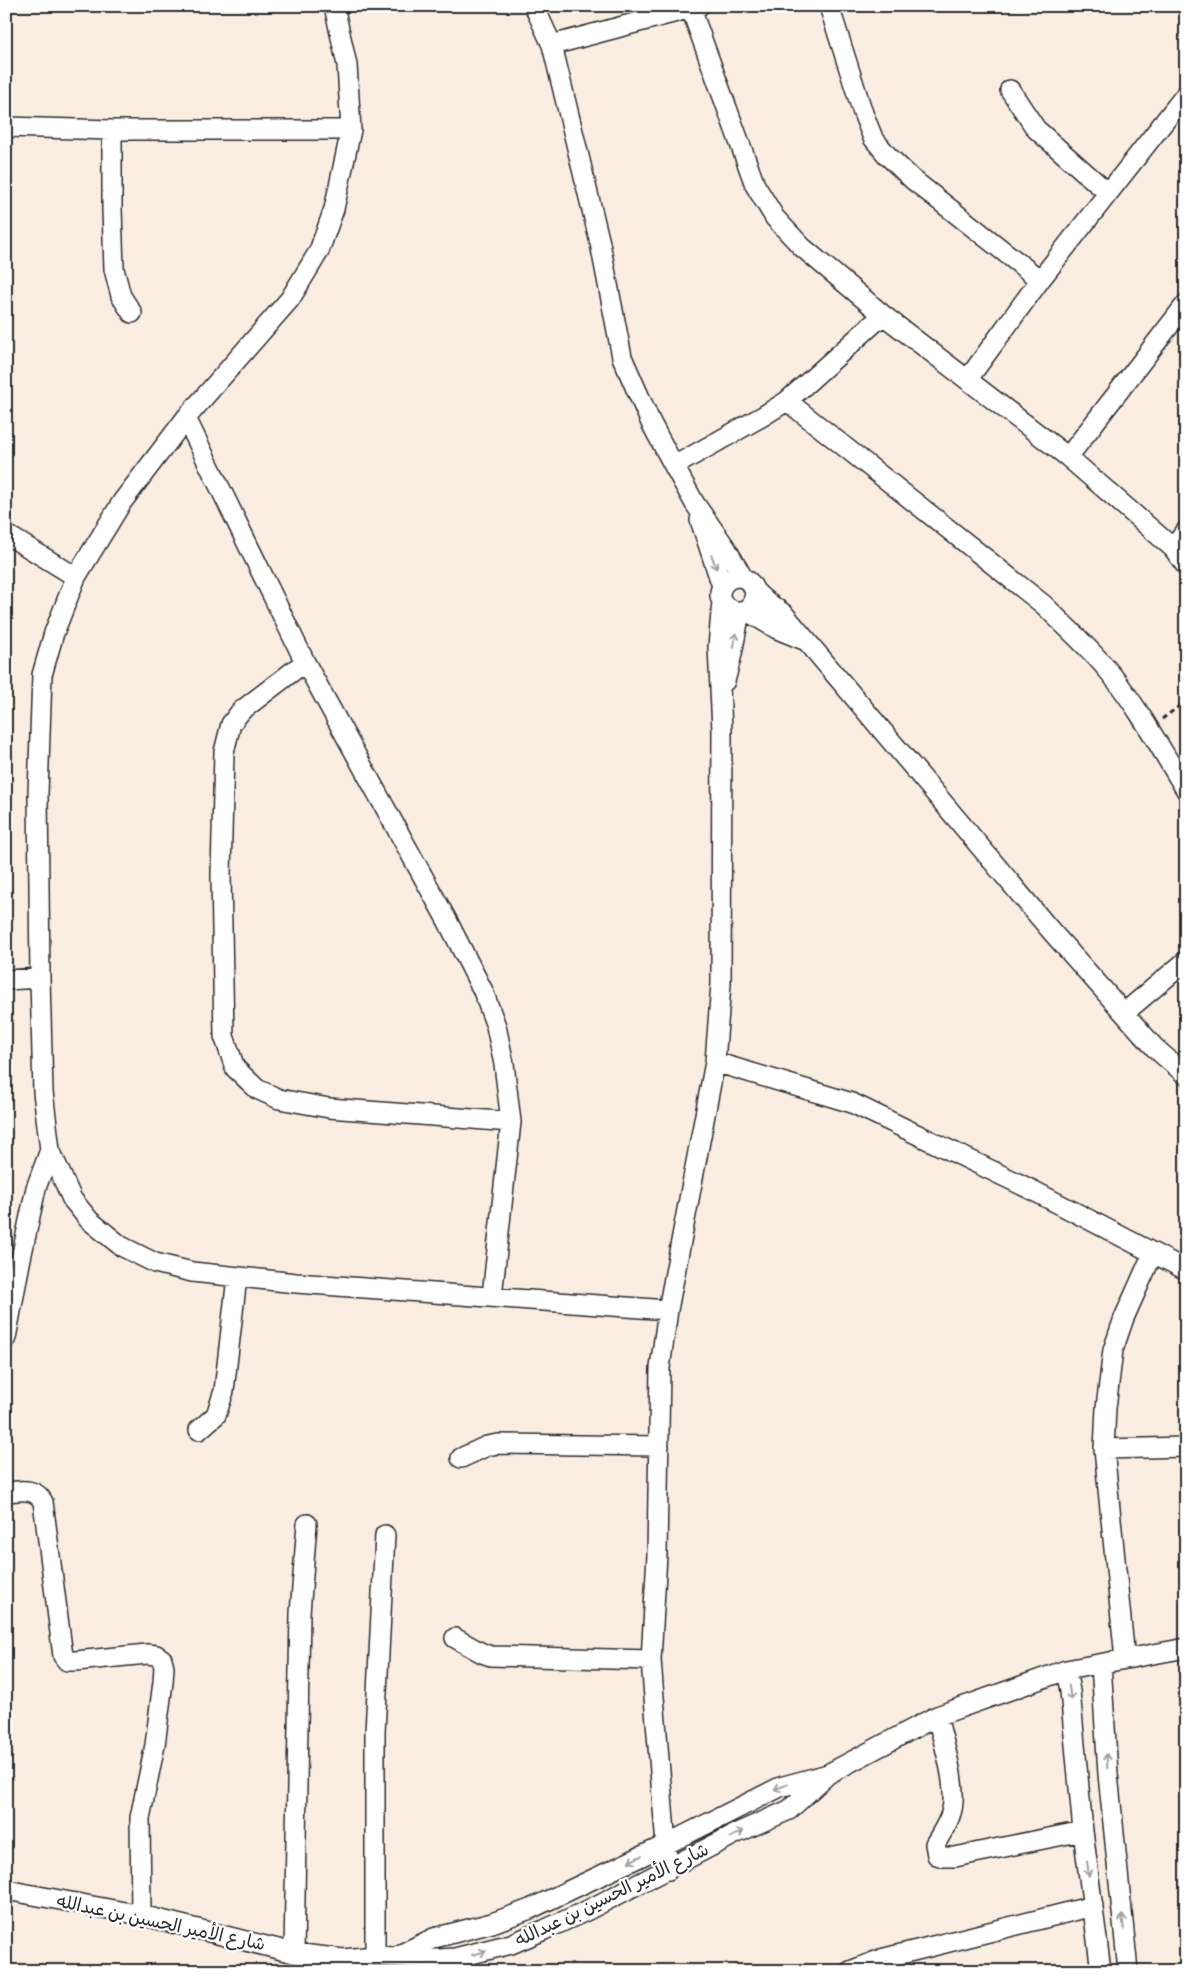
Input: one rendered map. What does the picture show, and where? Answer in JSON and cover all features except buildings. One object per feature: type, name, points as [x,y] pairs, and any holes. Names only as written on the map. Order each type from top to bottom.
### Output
[{"type":"street","points":[[334,6],[347,65],[351,130],[334,209],[319,251],[290,299],[186,418],[122,502],[76,577],[54,633],[42,675],[38,794],[40,978],[44,1092],[50,1150],[72,1199],[89,1220],[121,1246],[155,1262],[192,1272],[668,1310]]},
{"type":"street","points":[[534,6],[552,45],[600,243],[622,357],[651,424],[695,504],[749,585],[754,599],[751,606],[742,611],[719,701]]},
{"type":"street","points":[[829,6],[863,114],[873,138],[887,155],[912,179],[1040,280]]},
{"type":"street","points":[[552,45],[695,8],[755,185],[775,218],[802,247],[883,315],[1068,457],[1173,548],[1186,566]]},
{"type":"street","points":[[1010,90],[1036,129],[1108,193]]},
{"type":"street","points":[[968,379],[1040,280],[1186,94]]},
{"type":"street","points":[[6,127],[112,130],[351,130]]},
{"type":"street","points":[[112,130],[114,269],[121,296],[132,313]]},
{"type":"street","points":[[1068,457],[1186,304]]},
{"type":"street","points":[[674,466],[787,401],[883,315]]},
{"type":"street","points":[[787,401],[1044,606],[1082,642],[1112,674],[1149,729],[1186,790]]},
{"type":"street","points":[[186,418],[305,662],[448,922],[483,991],[496,1026],[504,1064],[511,1122],[492,1296]]},
{"type":"street","points":[[695,504],[726,608],[733,611],[742,611],[777,629],[807,641]]},
{"type":"street","points":[[1173,548],[1186,530]]},
{"type":"street","points":[[6,534],[76,577]]},
{"type":"street","points":[[668,1870],[651,1660],[657,1555],[660,1368],[668,1310],[715,1062],[721,984],[722,730],[719,701],[718,647],[722,594],[728,580],[735,577],[749,585],[784,614],[1052,932],[1155,1048],[1186,1075]]},
{"type":"street","points":[[305,662],[241,711],[231,724],[224,752],[220,875],[224,1036],[235,1068],[257,1089],[279,1099],[329,1108],[511,1122]]},
{"type":"street","points":[[1124,1013],[1186,961]]},
{"type":"street","points":[[6,980],[40,978]]},
{"type":"street","points":[[715,1062],[852,1103],[1032,1190],[1186,1270]]},
{"type":"street","points":[[6,1338],[36,1188],[50,1150]]},
{"type":"street","points":[[1125,1659],[1104,1450],[1106,1408],[1113,1350],[1124,1318],[1153,1253]]},
{"type":"street","points":[[199,1430],[216,1415],[224,1391],[237,1277]]},
{"type":"street","points":[[461,1458],[487,1446],[506,1444],[659,1446]]},
{"type":"street","points":[[1104,1450],[1186,1447]]},
{"type":"street","points":[[6,1492],[25,1490],[35,1492],[40,1496],[62,1656],[65,1659],[76,1662],[147,1654],[156,1655],[162,1659],[164,1667],[163,1682],[155,1745],[140,1818],[141,1915]]},
{"type":"street","points":[[294,1952],[300,1613],[307,1524]]},
{"type":"street","points":[[375,1956],[375,1732],[384,1535]]},
{"type":"street","points":[[455,1638],[491,1656],[651,1660]]},
{"type":"street","name":"شارع الأمير الحسين بن عبدالله","points":[[396,1957],[434,1938],[492,1923],[530,1908],[665,1845],[780,1787],[828,1774],[937,1716],[1066,1670],[1186,1648]]},
{"type":"street","points":[[1101,1664],[1108,1774],[1128,1971]]},
{"type":"street","points":[[1066,1670],[1070,1691],[1083,1831],[1101,1971]]},
{"type":"street","points":[[937,1716],[951,1773],[952,1796],[952,1811],[935,1844],[935,1850],[938,1854],[943,1857],[955,1857],[1083,1831]]},
{"type":"street","name":"شارع الأمير الحسين بن عبدالله","points":[[6,1890],[141,1915],[294,1952],[342,1959],[375,1956],[396,1957],[442,1965],[511,1944],[586,1911],[737,1833],[790,1810],[828,1774]]},
{"type":"street","points":[[850,1971],[880,1959],[1093,1906]]},
{"type":"street","points":[[434,1938],[442,1965]]},
{"type":"street","points":[[311,1971],[342,1959]]},
{"type":"path","points":[[1149,729],[1186,701]]}]
